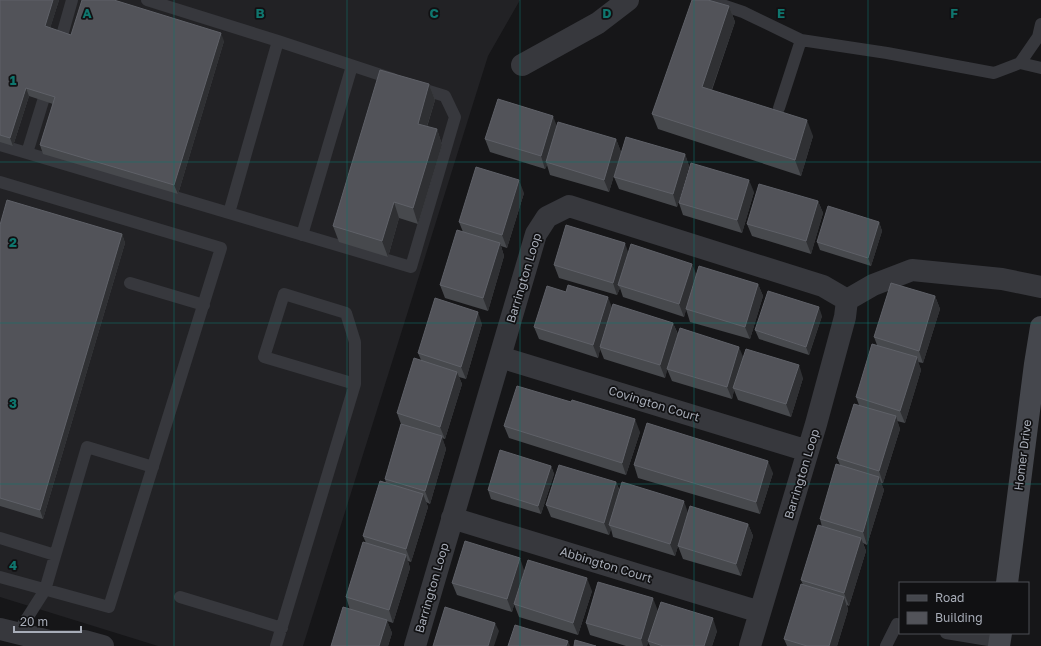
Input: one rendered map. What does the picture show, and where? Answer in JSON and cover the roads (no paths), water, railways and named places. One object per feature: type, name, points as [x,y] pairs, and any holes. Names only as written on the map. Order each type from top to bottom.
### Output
[{"type":"main road","name":"Homer Drive","points":[[1007,582],[1041,327]]},
{"type":"street","points":[[522,65],[598,23],[628,0]]},
{"type":"street","name":"Barrington Loop","points":[[415,646],[536,234],[547,217],[569,206],[823,286],[847,300],[845,317],[808,451],[750,646]]},
{"type":"street","points":[[847,300],[873,285],[912,270],[1002,279],[1041,287]]},
{"type":"street","name":"Covington Court","points":[[500,357],[808,451]]},
{"type":"street","name":"Abbington Court","points":[[452,518],[760,612]]},
{"type":"street","points":[[8,631],[49,641],[85,641],[103,646]]},
{"type":"lane","points":[[61,39],[72,0]]},
{"type":"lane","points":[[0,145],[411,267],[455,117],[445,96],[147,0]]},
{"type":"lane","points":[[708,0],[742,12],[801,40],[887,53],[994,72],[1020,63],[1041,68]]},
{"type":"lane","points":[[1020,63],[1038,37],[1041,24]]},
{"type":"lane","points":[[779,108],[801,40]]},
{"type":"lane","points":[[229,213],[278,41]]},
{"type":"lane","points":[[302,235],[352,66]]},
{"type":"lane","points":[[28,153],[43,101]]},
{"type":"lane","points":[[0,182],[221,248],[109,607],[0,577]]},
{"type":"lane","points":[[130,283],[204,304]]},
{"type":"lane","points":[[276,646],[355,384],[355,342],[346,313],[284,294],[264,357],[355,384]]},
{"type":"lane","points":[[8,631],[45,590],[86,447],[153,467]]},
{"type":"lane","points":[[0,538],[55,555]]},
{"type":"lane","points":[[180,597],[282,628]]},
{"type":"lane","points":[[886,646],[896,624],[899,625]]},
{"type":"lane","points":[[954,634],[1000,640]]}]
